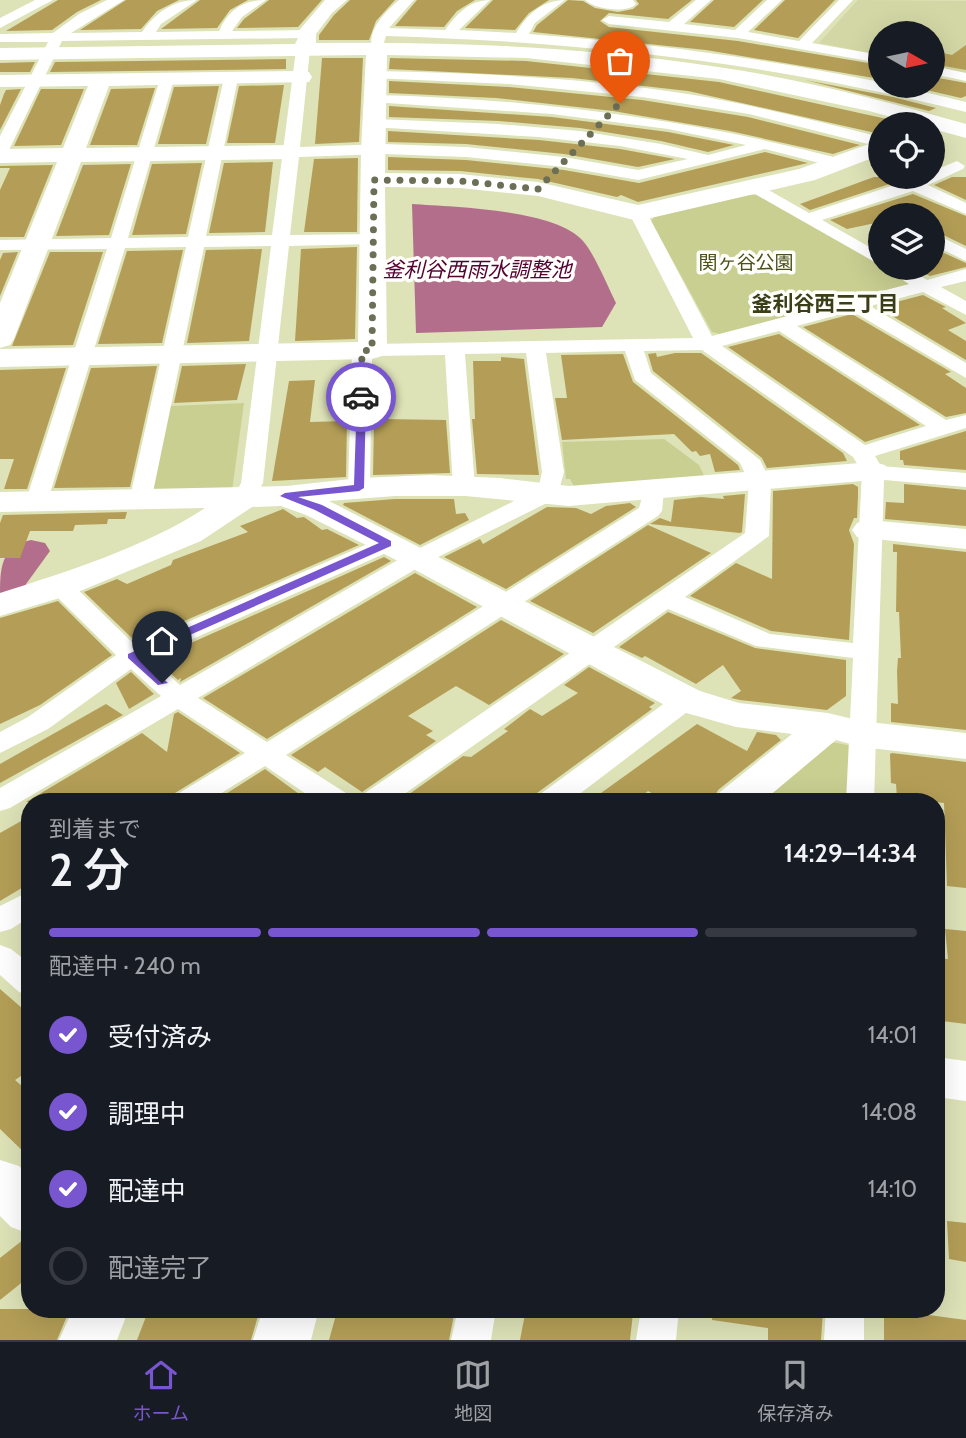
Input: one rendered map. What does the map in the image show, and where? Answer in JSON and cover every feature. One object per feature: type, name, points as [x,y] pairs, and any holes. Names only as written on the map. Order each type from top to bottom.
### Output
[{"type":"street","points":[[0,24],[18,12],[46,0]]},
{"type":"street","points":[[146,36],[156,21],[190,0]]},
{"type":"street","points":[[224,35],[228,23],[235,15],[259,0]]},
{"type":"street","points":[[0,606],[60,586],[189,534],[245,496],[252,483],[305,42],[325,9],[337,0]]},
{"type":"street","points":[[359,488],[372,239],[378,41],[389,14],[407,0]]},
{"type":"street","points":[[449,34],[460,19],[483,0]]},
{"type":"street","points":[[521,36],[530,22],[558,0]]},
{"type":"street","points":[[595,0],[629,2]]},
{"type":"street","points":[[672,27],[705,0]]},
{"type":"street","points":[[738,34],[775,0]]},
{"type":"street","points":[[803,44],[846,0]]},
{"type":"street","points":[[109,1],[84,17],[53,45],[0,154],[373,150],[466,152],[564,162],[638,175],[766,144]]},
{"type":"street","points":[[588,50],[609,20],[629,2]]},
{"type":"street","points":[[609,20],[738,34],[868,56]]},
{"type":"street","points":[[0,38],[53,45],[378,41],[449,34],[521,36],[656,66],[719,73],[810,91],[887,112]]},
{"type":"street","points":[[0,54],[53,45],[146,36],[224,35],[305,42]]},
{"type":"street","points":[[378,41],[476,50],[669,50],[831,75],[966,107]]},
{"type":"street","points":[[810,91],[862,55]]},
{"type":"street","points":[[538,189],[656,66]]},
{"type":"street","points":[[945,73],[966,77]]},
{"type":"street","points":[[0,81],[301,77]]},
{"type":"street","points":[[141,497],[231,78]]},
{"type":"street","points":[[37,500],[84,356],[167,79]]},
{"type":"street","points":[[376,87],[507,79],[630,91],[730,106],[868,139]]},
{"type":"street","points":[[0,339],[101,80]]},
{"type":"street","points":[[376,87],[610,114],[690,127],[839,163]]},
{"type":"street","points":[[376,124],[474,126],[588,137],[711,159]]},
{"type":"street","points":[[945,127],[966,131]]},
{"type":"street","points":[[374,180],[460,181],[538,189],[638,213],[754,188],[868,152]]},
{"type":"street","points":[[754,188],[868,253]]},
{"type":"street","points":[[807,219],[906,189]]},
{"type":"street","points":[[922,189],[966,209]]},
{"type":"street","points":[[638,213],[706,344],[867,463],[966,480]]},
{"type":"street","points":[[0,246],[372,239]]},
{"type":"street","points":[[945,245],[966,256]]},
{"type":"street","points":[[0,358],[706,344],[966,275]]},
{"type":"street","points":[[915,280],[966,309]]},
{"type":"street","points":[[855,305],[966,372]]},
{"type":"street","points":[[783,325],[943,428]]},
{"type":"street","points":[[385,793],[757,536],[760,482],[750,460],[642,376],[633,346]]},
{"type":"street","points":[[535,348],[553,472],[549,493]]},
{"type":"street","points":[[455,350],[464,487]]},
{"type":"street","points":[[0,502],[285,496],[359,488],[523,488],[569,496],[653,491],[760,482],[867,463],[943,428],[966,421]]},
{"type":"street","points":[[858,793],[844,730],[866,652],[869,530],[867,463]]},
{"type":"street","points":[[200,793],[244,765],[266,755],[650,511],[653,491]]},
{"type":"street","points":[[0,744],[38,723],[132,656],[549,493]]},
{"type":"street","points":[[285,496],[318,508],[403,551],[686,700],[736,715],[966,746]]},
{"type":"street","points":[[869,530],[966,539]]},
{"type":"street","points":[[0,801],[177,696],[403,551]]},
{"type":"street","points":[[60,586],[177,696],[325,793]]},
{"type":"street","points":[[667,599],[765,641],[866,652]]},
{"type":"street","points":[[561,793],[686,700]]},
{"type":"street","points":[[748,793],[844,730]]},
{"type":"street","points":[[0,921],[21,908]]},
{"type":"street","points":[[0,957],[21,975]]},
{"type":"street","points":[[945,1078],[966,1081]]},
{"type":"street","points":[[88,1340],[97,1318]]},
{"type":"street","points":[[282,1340],[288,1318]]},
{"type":"street","points":[[471,1340],[475,1318]]},
{"type":"street","points":[[656,1340],[659,1318]]},
{"type":"street","points":[[844,1340],[845,1318]]},
{"type":"shaded area","points":[[858,0],[966,1],[966,74],[945,69],[945,21],[868,21],[868,53],[819,43]]},
{"type":"green space","name":"関ヶ谷公園","points":[[746,195],[758,195],[868,257],[868,280],[910,280],[908,286],[720,334],[712,332],[651,221],[655,216]]},
{"type":"green space","points":[[244,403],[232,491],[151,490],[169,406]]},
{"type":"green space","points":[[664,439],[699,465],[707,482],[575,488],[570,479],[566,479],[562,442]]},
{"type":"green space","points":[[831,742],[853,746],[850,793],[771,793]]},
{"type":"water","name":"釜利谷西雨水調整池","points":[[412,204],[528,216],[570,230],[587,246],[616,303],[602,327],[416,333]]},
{"type":"building","points":[[58,0],[101,0],[77,12],[52,30],[6,31]]},
{"type":"building","points":[[126,0],[179,0],[157,11],[141,29],[80,30]]},
{"type":"building","points":[[200,0],[248,0],[230,10],[217,28],[161,29]]},
{"type":"building","points":[[269,0],[322,0],[298,27],[237,28],[244,19]]},
{"type":"building","points":[[350,0],[395,0],[376,21],[369,40],[319,40],[319,35],[334,15]]},
{"type":"building","points":[[417,0],[475,0],[457,11],[444,27],[395,26]]},
{"type":"building","points":[[493,0],[549,0],[529,13],[515,30],[465,28]]},
{"type":"building","points":[[568,0],[583,1],[595,8],[618,12],[633,9],[639,4],[636,0],[692,0],[668,19],[609,13],[600,21],[609,27],[738,41],[868,63],[868,77],[706,50],[533,32],[537,25]]},
{"type":"building","points":[[714,0],[763,0],[734,27],[690,22]]},
{"type":"building","points":[[785,0],[835,0],[798,38],[754,30]]},
{"type":"building","points":[[966,45],[966,70],[945,66],[945,53],[952,55]]},
{"type":"building","points":[[322,58],[363,58],[359,142],[315,144]]},
{"type":"building","points":[[390,58],[526,61],[719,82],[868,115],[868,131],[688,91],[572,78],[389,69]]},
{"type":"building","points":[[286,59],[286,69],[50,72],[55,62]]},
{"type":"building","points":[[35,62],[30,72],[0,72],[0,63]]},
{"type":"building","points":[[945,79],[966,83],[966,96],[961,98],[945,94]]},
{"type":"building","points":[[805,80],[868,92],[868,96]]},
{"type":"building","points":[[389,81],[509,87],[642,100],[748,117],[860,145],[833,154],[730,131],[613,111],[496,98],[389,93]]},
{"type":"building","points":[[284,85],[275,143],[227,143],[239,86]]},
{"type":"building","points":[[219,86],[206,144],[158,144],[174,87]]},
{"type":"building","points":[[155,88],[137,145],[90,145],[111,89]]},
{"type":"building","points":[[21,89],[0,130],[0,105],[6,90]]},
{"type":"building","points":[[41,89],[84,89],[61,145],[14,146]]},
{"type":"building","points":[[877,98],[897,98],[936,108],[929,111]]},
{"type":"building","points":[[389,106],[552,117],[668,132],[734,145],[708,152],[661,141],[580,128],[499,121],[389,117]]},
{"type":"building","points":[[388,131],[539,140],[620,149],[675,159],[638,167],[564,154],[466,144],[388,142]]},
{"type":"building","points":[[765,152],[808,163],[638,202],[621,195],[617,197],[538,179],[460,171],[388,170],[388,157],[466,160],[564,170],[639,183]]},
{"type":"building","points":[[358,158],[357,232],[304,232],[314,159]]},
{"type":"building","points":[[273,162],[265,232],[209,233],[224,163]]},
{"type":"building","points":[[202,163],[186,234],[132,235],[152,164]]},
{"type":"building","points":[[131,164],[109,235],[56,236],[83,165]]},
{"type":"building","points":[[53,165],[24,237],[0,237],[0,190],[10,168],[0,166]]},
{"type":"building","points":[[966,177],[966,200],[943,189],[945,189],[945,180]]},
{"type":"building","points":[[868,179],[868,189],[874,189],[810,210],[800,204]]},
{"type":"building","points":[[913,194],[935,203],[884,203]]},
{"type":"building","points":[[945,207],[966,216],[966,246],[945,236]]},
{"type":"building","points":[[868,208],[868,225],[847,229],[830,220]]},
{"type":"building","points":[[357,247],[355,339],[295,341],[301,249]]},
{"type":"building","points":[[262,249],[249,341],[187,343],[206,250]]},
{"type":"building","points":[[183,250],[162,343],[98,344],[127,251]]},
{"type":"building","points":[[18,252],[0,296],[0,260],[3,253]]},
{"type":"building","points":[[50,252],[103,252],[73,345],[12,346]]},
{"type":"building","points":[[945,253],[966,263],[966,267],[945,272]]},
{"type":"building","points":[[923,295],[946,307],[942,308],[966,323],[948,330],[966,341],[966,360],[877,307]]},
{"type":"building","points":[[852,314],[951,372],[945,374],[966,388],[966,413],[946,417],[803,327]]},
{"type":"building","points":[[779,334],[920,425],[865,442],[728,347]]},
{"type":"building","points":[[656,353],[657,357],[675,353],[701,353],[843,453],[847,461],[767,468],[762,458],[653,371],[648,354]]},
{"type":"building","points":[[623,354],[633,382],[738,465],[740,470],[715,472],[710,454],[700,456],[696,451],[692,452],[674,434],[562,440],[555,398],[567,398],[561,355]]},
{"type":"building","points":[[501,357],[524,359],[539,475],[477,474],[472,419],[475,419],[473,361],[501,361]]},
{"type":"building","points":[[246,364],[237,400],[174,403],[182,366]]},
{"type":"building","points":[[157,366],[130,487],[54,488],[91,368]]},
{"type":"building","points":[[66,368],[27,489],[4,489],[14,459],[0,459],[0,370]]},
{"type":"building","points":[[315,380],[310,422],[347,421],[346,477],[272,481],[289,381]]},
{"type":"building","points":[[446,420],[450,473],[373,475],[374,421]]},
{"type":"building","points":[[966,431],[966,470],[904,465],[903,460],[900,460],[900,451]]},
{"type":"building","points":[[853,484],[858,487],[858,496],[857,518],[854,518],[849,530],[854,544],[849,640],[771,631],[690,596],[736,563],[772,579],[773,491]]},
{"type":"building","points":[[904,484],[966,490],[966,526],[885,519],[886,502],[904,503]]},
{"type":"building","points":[[745,494],[740,533],[650,524],[660,518],[671,522],[674,500],[701,497],[724,499],[723,496]]},
{"type":"building","points":[[395,499],[454,499],[456,514],[465,513],[469,520],[420,545],[343,505]]},
{"type":"building","points":[[630,503],[636,507],[506,589],[444,557],[480,539],[483,544],[547,507],[576,508],[591,514],[606,506]]},
{"type":"building","points":[[283,509],[297,518],[304,517],[322,530],[327,529],[359,545],[136,642],[84,592],[117,579],[127,584],[171,565],[173,560],[248,532],[240,526]]},
{"type":"building","points":[[127,512],[125,519],[108,519],[107,524],[75,525],[73,531],[30,531],[20,558],[0,558],[0,523],[3,515]]},
{"type":"building","points":[[648,525],[711,553],[593,633],[530,601]]},
{"type":"building","points":[[893,544],[966,552],[966,730],[891,722],[891,703],[898,704],[897,671],[898,658],[901,658],[899,612],[896,612],[897,552],[893,552]]},
{"type":"building","points":[[384,557],[391,561],[180,682],[181,678],[178,680],[155,659]]},
{"type":"building","points":[[415,573],[477,607],[267,739],[203,698]]},
{"type":"building","points":[[58,601],[112,655],[40,705],[0,724],[0,618]]},
{"type":"building","points":[[668,612],[755,648],[846,660],[846,696],[827,710],[740,700],[731,698],[741,691],[723,665],[696,684],[645,656],[642,658],[619,647]]},
{"type":"building","points":[[501,620],[564,654],[489,705],[456,686],[408,716],[433,731],[426,735],[436,741],[362,792],[325,767],[318,772],[291,755]]},
{"type":"building","points":[[589,667],[655,703],[649,707],[652,709],[537,793],[411,793],[463,756],[471,757],[508,731],[504,729],[530,709],[542,716],[578,693],[564,685]]},
{"type":"building","points":[[131,672],[154,694],[129,709],[116,683]]},
{"type":"building","points":[[106,704],[123,715],[0,783],[0,764]]},
{"type":"building","points":[[178,712],[240,753],[175,793],[41,793],[142,733],[167,752],[174,714]]},
{"type":"building","points":[[697,724],[747,751],[757,732],[776,735],[781,740],[716,793],[601,793]]},
{"type":"building","points":[[890,754],[966,762],[966,888],[947,886],[945,793],[897,793],[896,784],[891,783]]},
{"type":"building","points":[[265,769],[298,793],[227,793]]},
{"type":"building","points":[[21,821],[21,888],[0,901],[0,833]]},
{"type":"building","points":[[945,929],[966,931],[966,1024],[945,1021],[945,959],[948,959]]},
{"type":"building","points":[[0,989],[21,1007],[21,1076],[15,1080],[21,1085],[21,1149],[0,1129]]},
{"type":"building","points":[[947,1221],[966,1223],[966,1262],[949,1259]]},
{"type":"building","points":[[21,1242],[21,1283],[0,1300],[0,1258]]},
{"type":"building","points":[[0,1309],[21,1309],[21,1318],[66,1318],[57,1340],[0,1340]]},
{"type":"building","points":[[945,1317],[966,1320],[966,1340],[884,1340],[884,1318]]},
{"type":"building","points":[[146,1318],[257,1318],[251,1340],[137,1340]]},
{"type":"building","points":[[335,1318],[453,1318],[449,1340],[329,1340]]},
{"type":"building","points":[[524,1318],[632,1318],[630,1340],[520,1340]]},
{"type":"building","points":[[823,1318],[821,1340],[768,1340],[768,1328],[712,1320]]},
{"type":"waterway","points":[[0,584],[7,583],[31,551]]},
{"type":"way so far","points":[[361,397],[362,351],[372,350],[374,180],[460,181],[538,189],[620,103]]},
{"type":"district","name":"釜利谷西三丁目","points":[[825,304]]},
{"type":"route","points":[[162,683],[132,656],[387,544],[318,508],[285,496],[359,488],[361,397]]}]
